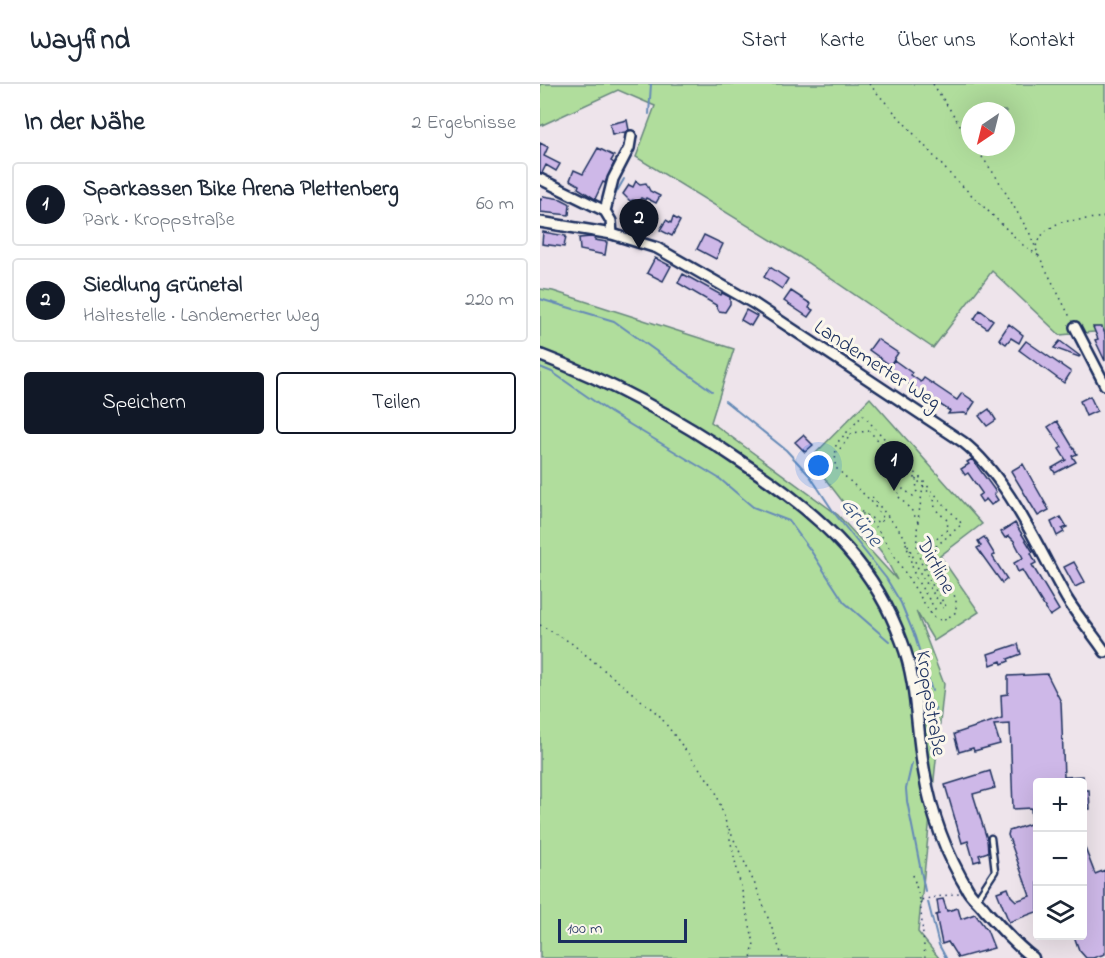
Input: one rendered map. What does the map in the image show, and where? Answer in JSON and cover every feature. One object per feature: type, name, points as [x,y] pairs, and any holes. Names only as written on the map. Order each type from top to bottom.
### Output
[{"type":"street","points":[[605,211],[612,178],[629,148],[631,136]]},
{"type":"street","points":[[540,179],[605,211],[611,221],[612,234]]},
{"type":"street","name":"Landemerter Weg","points":[[540,222],[612,234],[657,248],[753,303],[978,453],[990,466],[1029,529],[1069,602],[1105,652]]},
{"type":"street","points":[[1075,327],[1105,385]]},
{"type":"street","name":"Kroppstraße","points":[[540,355],[628,393],[712,441],[798,502],[848,550],[871,580],[889,611],[903,643],[916,700],[923,770],[938,828],[972,896],[1033,958]]},
{"type":"lane","points":[[972,896],[995,872],[992,838]]},
{"type":"path","points":[[869,84],[949,173],[1023,245],[1039,256]]},
{"type":"path","points":[[933,84],[961,126]]},
{"type":"path","points":[[981,156],[1030,234],[1075,327]]},
{"type":"path","points":[[1035,247],[1044,232],[1060,222],[1105,217]]},
{"type":"path","points":[[863,415],[962,524],[934,548],[930,562],[956,598],[956,612],[943,621],[933,617],[878,530],[860,511],[879,523],[884,519],[871,501],[835,467],[836,444],[863,415]]},
{"type":"path","points":[[840,449],[852,433],[869,431],[934,498],[935,508],[946,520],[948,529],[925,549],[926,571]]},
{"type":"path","points":[[915,478],[917,491],[913,495],[903,489],[897,495],[912,511],[919,523]]},
{"type":"path","points":[[922,486],[918,555],[946,606]]},
{"type":"path","name":"Dirtline","points":[[872,497],[904,536],[921,574],[943,608]]},
{"type":"path","name":"Dirtline","points":[[904,536],[915,577],[937,612]]},
{"type":"path","points":[[540,626],[570,642],[659,715],[715,789],[727,826],[754,943],[751,958]]},
{"type":"path","points":[[727,826],[758,891],[783,958]]},
{"type":"path","points":[[913,875],[920,900],[926,958]]},
{"type":"path","points":[[920,900],[972,896]]},
{"type":"green space","points":[[540,84],[1105,84],[1105,331],[1060,335],[992,271],[933,348],[799,257],[636,157],[655,106],[618,90],[540,126]]},
{"type":"green space","points":[[540,289],[553,291],[734,349],[711,422],[838,515],[897,580],[883,554],[810,459],[870,398],[982,524],[940,556],[979,612],[934,641],[916,611],[944,684],[918,932],[939,958],[540,958]]},
{"type":"building","points":[[627,120],[629,130],[612,135],[610,124]]},
{"type":"building","points":[[540,143],[548,147],[544,156],[560,164],[556,171],[546,165],[542,173],[540,172]]},
{"type":"building","points":[[598,148],[614,156],[611,161],[614,163],[595,199],[570,180],[574,170],[583,174]]},
{"type":"building","points":[[636,181],[640,184],[646,183],[650,191],[660,196],[656,203],[646,198],[645,200],[641,198],[638,202],[630,201],[623,194],[629,185],[633,187]]},
{"type":"building","points":[[543,196],[569,203],[569,215],[540,212],[540,199],[542,200]]},
{"type":"building","points":[[673,217],[680,221],[672,236],[660,230],[666,220],[671,223]]},
{"type":"building","points":[[543,232],[566,236],[564,247],[542,244]]},
{"type":"building","points":[[704,235],[723,244],[716,259],[697,249]]},
{"type":"building","points":[[591,237],[607,242],[605,255],[580,250],[579,238]]},
{"type":"building","points":[[655,258],[671,266],[663,281],[647,273]]},
{"type":"building","points":[[770,267],[788,279],[782,289],[764,277]]},
{"type":"building","points":[[683,274],[721,295],[722,293],[730,297],[730,304],[725,312],[719,311],[716,305],[678,283]]},
{"type":"building","points":[[791,291],[811,304],[809,308],[813,310],[808,317],[784,301]]},
{"type":"building","points":[[746,310],[757,316],[751,326],[741,320]]},
{"type":"building","points":[[980,310],[993,320],[987,328],[974,319]]},
{"type":"building","points":[[1009,324],[1023,335],[1019,343],[1011,338],[1006,344],[999,339]]},
{"type":"building","points":[[1093,327],[1102,327],[1105,334],[1105,361],[1095,340],[1098,339]]},
{"type":"building","points":[[877,339],[898,353],[890,365],[869,350]]},
{"type":"building","points":[[1026,341],[1071,372],[1064,383],[1019,350]]},
{"type":"building","points":[[1060,341],[1080,356],[1054,348]]},
{"type":"building","points":[[894,360],[921,382],[924,378],[957,400],[962,393],[975,402],[967,414],[948,414],[950,411],[887,370]]},
{"type":"building","points":[[1090,396],[1097,411],[1086,416],[1080,401]]},
{"type":"building","points":[[989,409],[996,420],[987,426],[979,416]]},
{"type":"building","points":[[1057,421],[1077,454],[1072,456],[1076,462],[1055,473],[1052,468],[1066,460],[1059,449],[1062,447],[1048,427]]},
{"type":"building","points":[[803,435],[813,445],[805,452],[795,442]]},
{"type":"building","points":[[972,459],[996,492],[994,494],[998,500],[991,505],[986,499],[982,502],[978,496],[982,493],[968,473],[965,475],[961,469]]},
{"type":"building","points":[[1023,464],[1049,510],[1038,516],[1011,471]]},
{"type":"building","points":[[1061,517],[1067,527],[1062,529],[1064,532],[1057,536],[1051,522]]},
{"type":"building","points":[[1015,523],[1033,552],[1031,553],[1036,563],[1032,565],[1059,610],[1050,616],[1022,570],[1018,572],[1014,563],[1023,558],[1014,541],[1009,536],[1005,538],[1001,532]]},
{"type":"building","points":[[984,537],[995,555],[992,556],[1007,579],[1002,583],[977,548],[981,546],[978,541]]},
{"type":"building","points":[[1074,562],[1085,582],[1075,587],[1064,567]]},
{"type":"building","points":[[1018,644],[1021,654],[1002,664],[1001,661],[991,665],[988,654]]},
{"type":"building","points":[[1047,674],[1061,702],[1064,777],[1083,776],[1083,778],[1033,778],[1033,822],[1031,808],[1013,809],[1010,724],[994,725],[1000,744],[974,751],[973,748],[959,752],[954,734],[1002,718],[1001,695],[1008,694],[1008,676]]},
{"type":"building","points":[[990,771],[995,788],[973,794],[987,839],[988,852],[979,855],[981,860],[974,862],[968,841],[962,843],[945,785]]},
{"type":"building","points":[[1087,790],[1089,790],[1090,809],[1087,809]]},
{"type":"building","points":[[1033,823],[1033,913],[1009,922],[997,892],[1008,888],[1016,901],[1030,896],[1008,835],[1009,831]]},
{"type":"building","points":[[1087,853],[1095,874],[1105,870],[1105,954],[1086,958],[1079,950],[1075,940],[1087,940]]},
{"type":"building","points":[[943,899],[947,911],[958,908],[961,919],[975,914],[987,930],[994,948],[958,958],[948,942],[942,944],[936,915],[939,914],[937,900]]},
{"type":"waterway","points":[[649,114],[651,84]]},
{"type":"waterway","points":[[612,200],[624,179]]},
{"type":"waterway","name":"Grüne","points":[[540,299],[614,321],[712,391]]},
{"type":"waterway","points":[[540,367],[552,372],[611,413],[720,479],[753,507],[789,521],[844,602],[890,642]]},
{"type":"waterway","name":"Grüne","points":[[725,401],[786,450],[810,476],[835,514],[886,578],[901,603],[915,637],[932,691]]},
{"type":"waterway","name":"Grüne","points":[[931,747],[936,728],[935,708]]},
{"type":"waterway","name":"Grüne","points":[[912,763],[906,789],[907,801],[925,891]]},
{"type":"waterway","name":"Grüne","points":[[928,902],[939,945],[946,958]]},
{"type":"place","name":"Siedlung Grünetal","points":[[639,249]]},
{"type":"place","name":"Sparkassen Bike Arena Plettenberg","points":[[894,491]]}]
